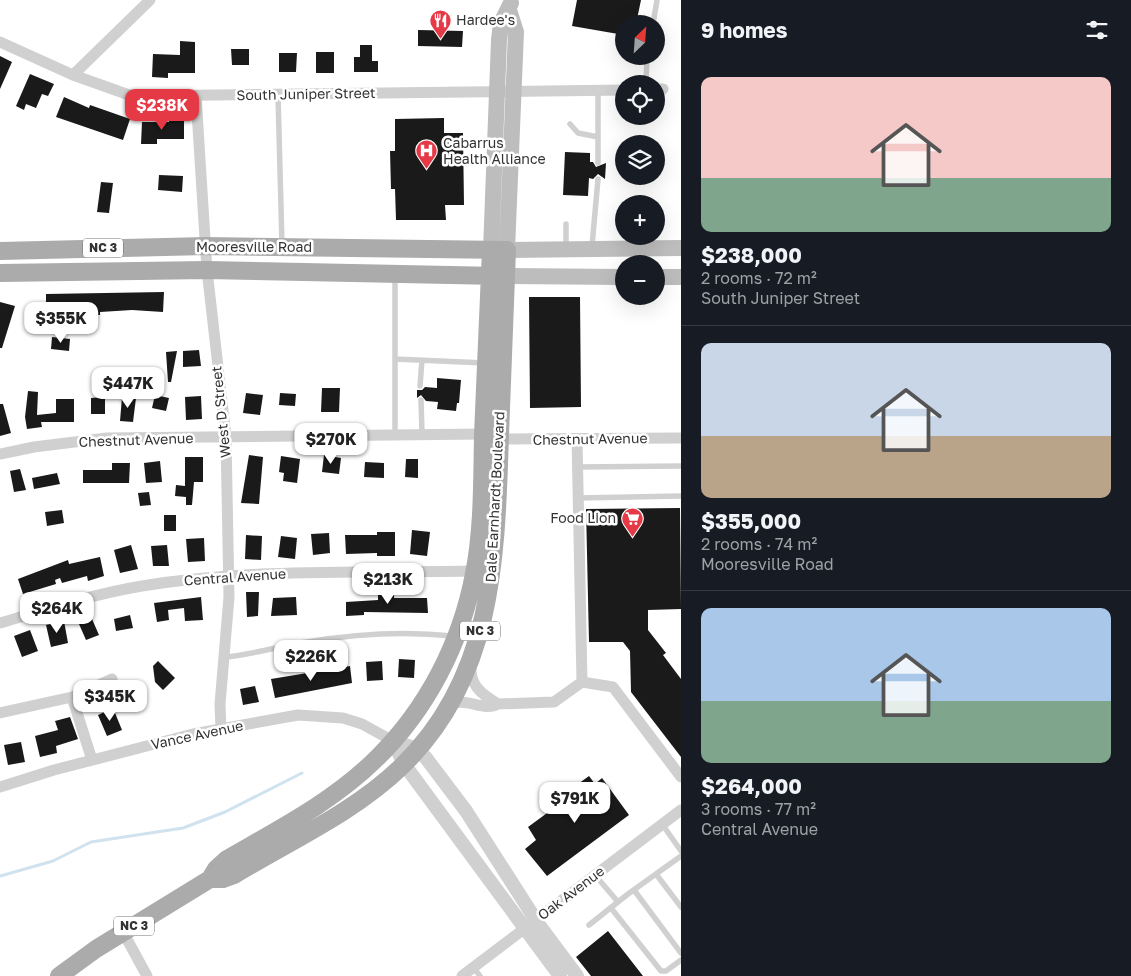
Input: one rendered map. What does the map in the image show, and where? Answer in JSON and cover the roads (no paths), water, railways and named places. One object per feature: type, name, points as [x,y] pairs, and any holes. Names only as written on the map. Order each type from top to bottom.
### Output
[{"type":"main road","name":"Dale Earnhardt Boulevard","points":[[60,976],[123,932],[210,879],[216,869],[227,859],[339,791],[370,765],[393,741],[430,690],[456,636],[475,571],[492,437],[505,91],[516,32],[510,5]]},
{"type":"main road","name":"Mooresville Road","points":[[0,250],[206,246],[499,250]]},
{"type":"main road","points":[[499,250],[681,248]]},
{"type":"main road","name":"Mooresville Road","points":[[0,273],[207,270],[498,276]]},
{"type":"main road","name":"Dale Earnhardt Boulevard","points":[[210,879],[223,879],[234,875],[363,797],[404,764],[446,709],[471,659],[483,621],[492,581],[497,522],[486,363],[498,276]]},
{"type":"main road","points":[[498,276],[615,277]]},
{"type":"main road","points":[[665,277],[681,277]]},
{"type":"street","points":[[73,75],[150,0]]},
{"type":"street","name":"South Juniper Street","points":[[0,42],[73,75],[132,96],[615,90]]},
{"type":"street","name":"West D Street","points":[[196,96],[207,270],[226,437],[230,576],[220,704],[221,729]]},
{"type":"street","name":"Chestnut Avenue","points":[[0,454],[34,447],[107,438],[422,433],[577,439],[681,438]]},
{"type":"street","points":[[577,439],[582,682]]},
{"type":"street","name":"Central Avenue","points":[[0,624],[90,596],[142,586],[230,576],[475,571]]},
{"type":"street","points":[[471,659],[471,675],[476,687],[484,696],[498,704]]},
{"type":"street","points":[[0,713],[72,697],[112,679]]},
{"type":"street","points":[[446,709],[452,703],[460,701],[490,706],[554,702],[582,682],[612,688],[681,777]]},
{"type":"street","points":[[72,697],[76,703],[92,760]]},
{"type":"street","name":"Vance Avenue","points":[[0,786],[92,760],[221,729],[298,715],[329,715],[362,724],[393,741],[417,748]]},
{"type":"street","points":[[393,741],[404,764],[530,924],[577,976]]},
{"type":"street","points":[[417,748],[466,811],[560,976]]},
{"type":"street","name":"Oak Avenue","points":[[462,976],[477,972],[530,924],[681,810]]},
{"type":"street","points":[[123,932],[147,976]]},
{"type":"lane","points":[[654,15],[657,0]]},
{"type":"lane","points":[[598,91],[598,163]]},
{"type":"lane","points":[[278,95],[282,247]]},
{"type":"lane","points":[[570,124],[578,133],[598,137]]},
{"type":"lane","points":[[592,249],[598,179]]},
{"type":"lane","points":[[566,224],[566,250]]},
{"type":"lane","points":[[394,274],[395,434]]},
{"type":"lane","points":[[395,359],[486,363]]},
{"type":"lane","points":[[420,386],[422,360]]},
{"type":"lane","points":[[421,400],[422,433]]},
{"type":"lane","points":[[578,467],[681,466]]},
{"type":"lane","points":[[578,498],[681,496]]},
{"type":"lane","points":[[224,657],[243,656],[308,642],[366,636],[456,636]]},
{"type":"lane","points":[[662,824],[681,851]]},
{"type":"lane","points":[[589,925],[681,856]]},
{"type":"lane","points":[[656,874],[681,908]]},
{"type":"lane","points":[[595,875],[618,902]]},
{"type":"lane","points":[[634,890],[681,952]]},
{"type":"lane","points":[[611,908],[661,971],[666,971],[681,960]]},
{"type":"waterway","points":[[0,876],[53,861],[91,842],[183,828],[225,812],[302,773]]},
{"type":"place","name":"Hardee's","points":[[440,39]]},
{"type":"place","name":"Cabarrus Health Alliance","points":[[427,170]]},
{"type":"place","name":"Food Lion","points":[[632,537]]}]
